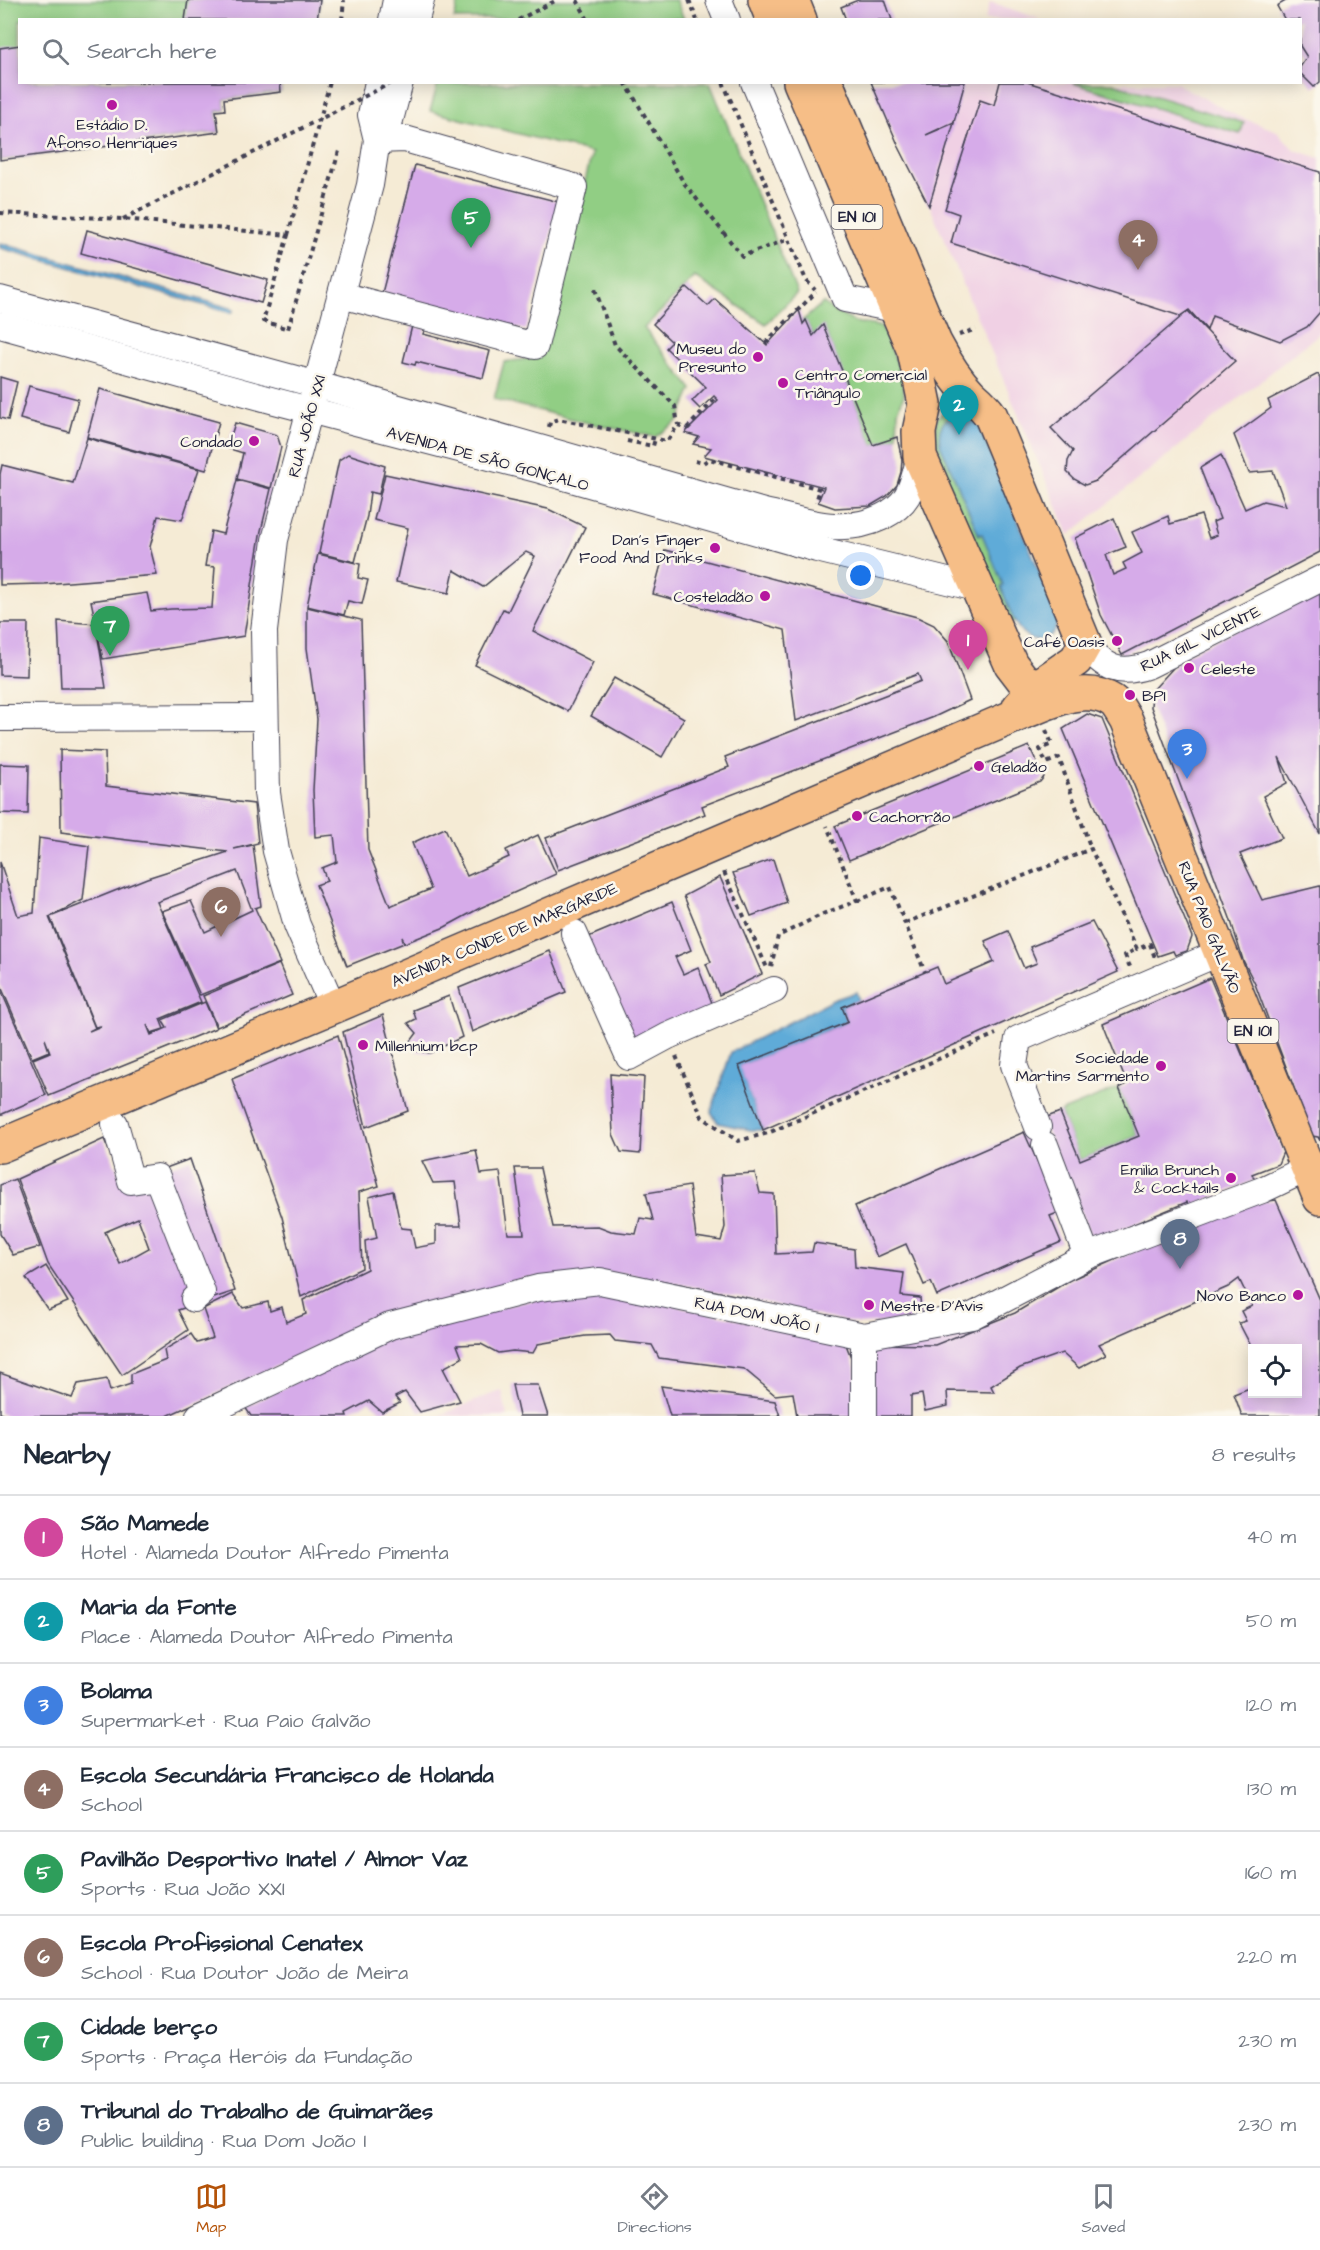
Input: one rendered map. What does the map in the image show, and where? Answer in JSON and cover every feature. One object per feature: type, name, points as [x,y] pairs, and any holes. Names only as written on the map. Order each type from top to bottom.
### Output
[{"type":"main road","points":[[765,0],[772,18]]},
{"type":"main road","points":[[792,0],[799,18]]},
{"type":"main road","name":"EN 101","points":[[801,84],[914,351],[925,404],[919,432],[920,456],[976,588],[1011,664],[1024,681],[1068,696]]},
{"type":"main road","name":"EN 101","points":[[827,84],[935,343],[946,365],[971,395],[982,402],[991,416],[1084,644]]},
{"type":"main road","points":[[925,404],[937,396],[971,395]]},
{"type":"main road","name":"AVENIDA CONDE DE MARGARIDE","points":[[1007,720],[1037,687],[1070,666],[1082,653],[1084,644]]},
{"type":"main road","name":"RUA PAIO GALVÃO","points":[[1068,696],[1086,693],[1098,695],[1114,702],[1126,720],[1314,1183]]},
{"type":"main road","name":"AVENIDA CONDE DE MARGARIDE","points":[[0,1146],[1068,696]]},
{"type":"street","points":[[392,18],[396,0]]},
{"type":"street","points":[[416,18],[421,0]]},
{"type":"street","points":[[719,0],[726,18]]},
{"type":"street","points":[[378,84],[371,115],[378,140]]},
{"type":"street","points":[[378,140],[389,124],[399,84]]},
{"type":"street","points":[[755,84],[845,299],[896,309]]},
{"type":"street","points":[[341,295],[535,346],[574,187],[405,139],[378,140]]},
{"type":"street","name":"RUA JOÃO XXI","points":[[333,1007],[297,925],[276,851],[267,793],[264,631],[275,540],[370,185],[378,140]]},
{"type":"street","name":"AVENIDA DE SÃO GONÇALO","points":[[0,299],[318,385],[764,512],[824,525],[848,527],[870,523],[894,511],[906,497],[920,456]]},
{"type":"street","name":"AVENIDA DE SÃO GONÇALO","points":[[0,325],[311,411],[540,470],[817,549],[976,588]]},
{"type":"street","name":"RUA GIL VICENTE","points":[[1084,644],[1097,660],[1109,667],[1124,671],[1137,669],[1320,579]]},
{"type":"street","points":[[0,718],[264,717]]},
{"type":"street","points":[[574,933],[629,1057],[668,1036],[774,990]]},
{"type":"street","points":[[1087,1256],[1014,1065],[1018,1039],[1221,952]]},
{"type":"street","points":[[115,1124],[131,1181],[157,1177],[202,1292],[194,1299]]},
{"type":"street","name":"RUA DOM JOÃO I","points":[[199,1416],[390,1326],[538,1288],[600,1281],[864,1336],[972,1316],[1087,1256],[1262,1190],[1314,1183]]},
{"type":"street","points":[[864,1336],[864,1416]]},
{"type":"path","points":[[342,18],[344,0]]},
{"type":"path","points":[[522,18],[557,0]]},
{"type":"path","points":[[577,0],[587,18]]},
{"type":"path","points":[[689,0],[696,18]]},
{"type":"path","points":[[329,84],[263,321],[288,329],[339,151]]},
{"type":"path","points":[[123,219],[389,84]]},
{"type":"path","points":[[626,84],[684,183],[741,256],[789,239]]},
{"type":"path","points":[[724,84],[806,280],[822,296]]},
{"type":"path","points":[[0,213],[123,219],[288,235]]},
{"type":"path","points":[[548,432],[550,422],[558,419],[667,441],[678,425],[675,406],[615,345],[595,289]]},
{"type":"path","points":[[765,343],[816,292]]},
{"type":"path","points":[[678,425],[687,428],[716,398]]},
{"type":"path","points":[[627,441],[653,446],[655,439]]},
{"type":"path","points":[[695,461],[703,463],[709,459],[820,489],[815,505],[821,507]]},
{"type":"path","points":[[1045,727],[1052,744],[1040,749],[1046,763],[1059,758],[1091,849],[1137,949]]},
{"type":"path","points":[[827,826],[857,901]]},
{"type":"path","points":[[905,923],[1091,849]]},
{"type":"path","points":[[724,872],[770,974],[778,936],[825,913],[890,887],[925,972]]},
{"type":"path","points":[[1129,965],[1125,955],[1137,949],[1150,944],[1154,955]]},
{"type":"path","points":[[668,1036],[702,1117],[738,1140],[768,1133],[995,1035]]},
{"type":"shaded area","points":[[990,2],[1037,18],[986,18]]},
{"type":"shaded area","points":[[966,84],[1178,84],[1237,116],[1277,131],[1295,150],[1320,158],[1320,333],[1069,535],[930,206]]},
{"type":"shaded area","points":[[253,845],[261,906],[255,909],[292,995],[217,1027],[147,878]]},
{"type":"shaded area","points":[[502,1390],[507,1416],[438,1416]]},
{"type":"green space","name":"Estádio D. Afonso Henriques","points":[[0,0],[320,0],[317,18],[18,18],[18,84],[280,84],[281,92],[224,99],[225,110],[216,112],[219,132],[0,160]]},
{"type":"green space","points":[[459,0],[676,0],[684,18],[454,18]]},
{"type":"green space","points":[[438,84],[710,84],[797,293],[766,324],[695,277],[644,328],[692,389],[678,421],[655,437],[494,399],[504,362],[541,357],[592,153],[430,111]]},
{"type":"green space","points":[[1076,84],[1116,84],[1244,123],[1240,134]]},
{"type":"green space","points":[[823,303],[855,322],[882,327],[903,378],[904,395],[898,411],[897,437],[873,445],[823,326],[813,336],[806,321],[803,324],[802,321]]},
{"type":"green space","points":[[954,407],[974,410],[1038,573],[1016,520],[939,436],[979,535],[982,534],[1004,586],[1001,587],[1015,622],[1008,624],[933,447],[937,418]]},
{"type":"green space","points":[[1119,1088],[1139,1136],[1080,1160],[1060,1112]]},
{"type":"water","points":[[0,243],[234,309],[232,313],[0,248]]},
{"type":"water","points":[[960,414],[976,420],[1059,618],[1054,631],[1046,638],[1033,639],[1026,636],[1010,613],[1001,587],[1003,585],[982,534],[979,535],[940,444],[939,438],[943,424],[946,420]]},
{"type":"water","points":[[856,992],[859,1000],[842,1007],[848,1022],[740,1066],[763,1130],[750,1130],[718,1123],[711,1112],[731,1052],[833,1000]]},
{"type":"building","points":[[188,0],[320,0],[317,18],[185,18]]},
{"type":"building","points":[[858,0],[885,0],[891,18],[845,18],[841,7]]},
{"type":"building","points":[[1287,0],[1320,0],[1320,82],[1314,87],[1302,75],[1302,64],[1307,57],[1302,49],[1302,18],[1284,18],[1277,6]]},
{"type":"building","name":"Estádio D. Afonso Henriques","points":[[18,45],[18,84],[280,84],[281,92],[224,99],[225,110],[216,111],[219,132],[0,160],[0,48]]},
{"type":"building","points":[[872,84],[964,84],[954,122],[926,135],[954,123],[929,206],[899,147]]},
{"type":"building","points":[[999,84],[1034,84],[1320,172],[1320,312],[1307,327],[1280,341],[1212,316],[1207,330],[1189,310],[1180,316],[951,243],[959,214],[945,209],[980,100],[994,105]]},
{"type":"building","points":[[415,165],[559,202],[526,330],[382,293]]},
{"type":"building","points":[[87,230],[268,280],[261,303],[81,253]]},
{"type":"building","name":"Centro Comercial Triângulo","points":[[687,287],[708,306],[715,299],[767,345],[799,310],[803,324],[806,320],[813,336],[823,325],[873,445],[897,437],[902,460],[901,472],[897,485],[887,496],[870,506],[835,508],[818,502],[824,487],[704,456],[711,448],[693,444],[699,437],[685,433],[718,400],[714,396],[700,409],[692,401],[706,387],[666,348],[672,342],[653,324]]},
{"type":"building","points":[[1188,311],[1235,361],[1096,481],[1085,485],[1074,479],[1067,472],[1068,461],[1073,451],[1051,428]]},
{"type":"building","points":[[412,326],[425,329],[423,334],[490,351],[483,378],[416,362],[415,365],[403,362]]},
{"type":"building","points":[[1318,374],[1320,378],[1320,552],[1122,655],[1101,615],[1075,538],[1114,518],[1126,547],[1106,555],[1113,575],[1126,569],[1123,563],[1142,553],[1132,532],[1168,516],[1170,524],[1201,515],[1209,538],[1217,535],[1213,522],[1220,519],[1200,468],[1221,455],[1245,509],[1263,501],[1286,506],[1273,471],[1249,473],[1234,435],[1271,408],[1268,400]]},
{"type":"building","points":[[0,377],[17,382],[8,420],[0,418]]},
{"type":"building","points":[[29,386],[78,399],[69,432],[20,419]]},
{"type":"building","points":[[100,389],[219,422],[206,470],[87,437]]},
{"type":"building","points":[[235,423],[277,435],[281,447],[271,488],[237,479],[243,453],[227,448]]},
{"type":"building","points":[[87,438],[199,469],[182,520],[158,516],[150,547],[157,575],[0,585],[0,474],[2,465],[73,483]]},
{"type":"building","points":[[348,454],[385,466],[379,494],[370,492],[367,516],[355,562],[319,553],[339,460]]},
{"type":"building","points":[[385,474],[548,509],[585,527],[533,631],[593,662],[568,711],[475,665],[503,609],[508,611],[535,556],[526,552],[483,587],[454,570],[449,593],[396,582],[408,528],[374,520]]},
{"type":"building","points":[[237,480],[271,489],[260,535],[244,636],[103,659],[96,626],[106,688],[61,688],[58,621],[96,624],[91,601],[147,593],[151,611],[212,608],[215,567],[205,566],[211,531],[223,534]]},
{"type":"building","points":[[665,550],[917,617],[934,625],[948,641],[970,700],[934,717],[702,806],[705,814],[558,870],[546,838],[729,767],[725,757],[921,681],[918,674],[796,721],[785,630],[653,594]]},
{"type":"building","points":[[318,554],[360,564],[358,578],[368,580],[362,604],[348,601],[344,615],[307,606]]},
{"type":"building","points":[[1320,587],[1320,834],[1279,757],[1287,783],[1263,796],[1282,838],[1240,854],[1262,900],[1320,886],[1320,1141],[1318,1137],[1312,1136],[1255,984],[1243,960],[1230,918],[1151,707],[1152,691],[1183,657]]},
{"type":"building","points":[[307,607],[361,620],[368,850],[390,906],[431,889],[412,843],[445,828],[467,876],[509,857],[506,850],[538,835],[556,874],[480,908],[445,927],[405,943],[402,937],[404,943],[347,966],[316,885],[327,881],[322,868],[337,862],[334,835],[315,837],[313,790],[317,719],[307,648]]},
{"type":"building","points":[[0,623],[28,623],[27,676],[0,675]]},
{"type":"building","points":[[614,678],[684,718],[662,757],[591,716]]},
{"type":"building","points":[[1087,714],[1102,719],[1192,937],[1187,951],[1175,955],[1173,951],[1158,956],[1063,729]]},
{"type":"building","points":[[1029,746],[1044,777],[1040,782],[849,860],[835,826]]},
{"type":"building","points":[[60,750],[105,752],[106,786],[254,804],[258,843],[234,849],[253,845],[261,906],[255,908],[280,963],[200,995],[162,911],[191,901],[205,932],[252,910],[237,871],[157,902],[201,1002],[160,1019],[164,1029],[151,1033],[147,1025],[151,1035],[167,1028],[162,1020],[205,1002],[216,1028],[49,1096],[33,1059],[50,1052],[45,1039],[49,1051],[32,1058],[0,984],[0,862],[18,916],[34,913],[39,838],[89,846],[83,900],[49,917],[95,1028],[89,1031],[101,1026],[95,1027],[50,917],[147,878],[228,852],[61,832]]},
{"type":"building","points":[[0,764],[29,765],[28,814],[0,813]]},
{"type":"building","points":[[773,859],[787,903],[751,916],[733,873]]},
{"type":"building","points":[[720,877],[762,974],[719,995],[706,964],[711,962],[684,896]]},
{"type":"building","points":[[672,902],[691,950],[675,957],[683,974],[698,967],[714,1008],[638,1039],[622,1035],[586,938]]},
{"type":"building","points":[[1092,922],[1118,972],[763,1130],[739,1066],[848,1022],[842,1007],[937,967],[944,984],[994,962],[985,941],[1008,931],[1024,968],[1037,963],[1030,947]]},
{"type":"building","points":[[550,951],[566,992],[472,1032],[459,988]]},
{"type":"building","points":[[279,964],[292,995],[217,1027],[203,996]]},
{"type":"building","points":[[1210,978],[1283,1152],[1278,1164],[1252,1174],[1255,1180],[1189,1207],[1187,1202],[1093,1241],[1042,1119],[1060,1112],[1080,1160],[1139,1136],[1119,1088],[1127,1084],[1103,1024]]},
{"type":"building","points":[[0,988],[46,1095],[0,1115]]},
{"type":"building","points":[[449,996],[462,1037],[430,1053],[416,1051],[411,1041],[417,1033],[408,1023],[416,1019],[413,1010]]},
{"type":"building","points":[[383,1015],[408,1111],[366,1127],[343,1032]]},
{"type":"building","points":[[338,1035],[379,1186],[359,1192],[362,1268],[301,1297],[282,1217],[232,1079]]},
{"type":"building","points":[[610,1074],[644,1077],[640,1154],[621,1152],[613,1134]]},
{"type":"building","points":[[1024,1132],[1060,1212],[1050,1216],[1061,1242],[937,1296],[931,1282],[924,1285],[906,1244],[877,1257],[855,1206]]},
{"type":"building","points":[[104,1139],[123,1184],[190,1159],[235,1291],[178,1310],[188,1330],[122,1375],[48,1264],[17,1179]],"holes":[[[138,1218],[149,1248],[120,1264],[105,1232]]]},
{"type":"building","points":[[476,1150],[481,1174],[500,1172],[508,1234],[524,1234],[515,1168],[540,1168],[553,1227],[598,1226],[611,1231],[636,1234],[640,1218],[653,1220],[646,1193],[689,1186],[696,1237],[721,1241],[725,1227],[721,1175],[755,1173],[760,1193],[774,1194],[776,1254],[812,1252],[814,1243],[854,1249],[855,1267],[904,1273],[901,1296],[920,1298],[922,1320],[860,1324],[740,1296],[624,1273],[524,1278],[320,1346],[167,1416],[8,1416],[0,1413],[0,1373],[72,1398],[78,1384],[107,1379],[110,1391],[131,1384],[131,1374],[166,1360],[164,1350],[191,1334],[197,1343],[213,1338],[203,1309],[233,1294],[243,1308],[268,1302],[270,1311],[282,1307],[286,1322],[306,1314],[303,1300],[367,1269],[365,1241],[377,1238],[369,1197],[393,1191],[401,1228],[411,1229],[415,1248],[436,1244],[436,1226],[461,1226],[455,1182],[433,1183],[422,1161]]},
{"type":"building","points":[[15,1179],[40,1247],[13,1255],[0,1234],[0,1185]]},
{"type":"building","points":[[1276,1200],[1320,1300],[1320,1416],[1242,1416],[1234,1394],[1248,1389],[1248,1398],[1302,1398],[1302,1344],[1250,1344],[1239,1323],[1246,1321],[1241,1311],[1252,1306],[1239,1279],[1228,1287],[1099,1344],[1106,1354],[1079,1368],[1062,1353],[1020,1368],[991,1386],[994,1392],[947,1391],[948,1406],[925,1411],[922,1394],[911,1396],[911,1416],[875,1416],[872,1344],[935,1345],[1015,1313],[1070,1280],[1252,1203]]},
{"type":"building","points":[[46,1266],[68,1302],[48,1310],[26,1278]]},
{"type":"building","points":[[592,1288],[845,1342],[855,1368],[858,1416],[797,1416],[793,1393],[775,1395],[744,1369],[659,1358],[652,1345],[615,1341],[610,1335],[585,1336],[538,1344],[533,1353],[513,1351],[498,1353],[481,1344],[457,1345],[462,1358],[443,1368],[460,1401],[420,1412],[405,1392],[395,1397],[400,1403],[382,1412],[369,1401],[346,1413],[347,1416],[251,1416],[245,1407],[353,1353],[426,1323]]},
{"type":"building","points":[[512,1385],[538,1385],[548,1416],[519,1416]]},
{"type":"building","points":[[661,1386],[775,1401],[780,1416],[670,1416]]},
{"type":"place","name":"Estádio D. Afonso Henriques","points":[[112,105]]},
{"type":"place","name":"Pavilhão Desportivo Inatel / Almor Vaz","points":[[471,248]]},
{"type":"place","name":"Escola Secundária Francisco de Holanda","points":[[1138,270]]},
{"type":"place","name":"Museu do Presunto","points":[[758,357]]},
{"type":"place","name":"Centro Comercial Triângulo","points":[[783,383]]},
{"type":"place","name":"Maria da Fonte","points":[[959,435]]},
{"type":"place","name":"Condado","points":[[254,441]]},
{"type":"place","name":"Dan's Finger Food And Drinks","points":[[715,548]]},
{"type":"place","name":"Costeladão","points":[[765,596]]},
{"type":"place","name":"Café Oasis","points":[[1117,641]]},
{"type":"place","name":"Cidade berço","points":[[110,656]]},
{"type":"place","name":"Celeste","points":[[1189,668]]},
{"type":"place","name":"São Mamede","points":[[968,670]]},
{"type":"place","name":"BPI","points":[[1130,695]]},
{"type":"place","name":"Geladão","points":[[979,766]]},
{"type":"place","name":"Bolama","points":[[1187,779]]},
{"type":"place","name":"Cachorrão","points":[[857,816]]},
{"type":"place","name":"Escola Profissional Cenatex","points":[[221,937]]},
{"type":"place","name":"Millennium bcp","points":[[363,1045]]},
{"type":"place","name":"Sociedade Martins Sarmento","points":[[1161,1066]]},
{"type":"place","name":"Emilia Brunch & Cocktails","points":[[1231,1178]]},
{"type":"place","name":"Tribunal do Trabalho de Guimarães","points":[[1180,1269]]},
{"type":"place","name":"Novo Banco","points":[[1298,1295]]},
{"type":"place","name":"Mestre D'Avis","points":[[869,1305]]}]
